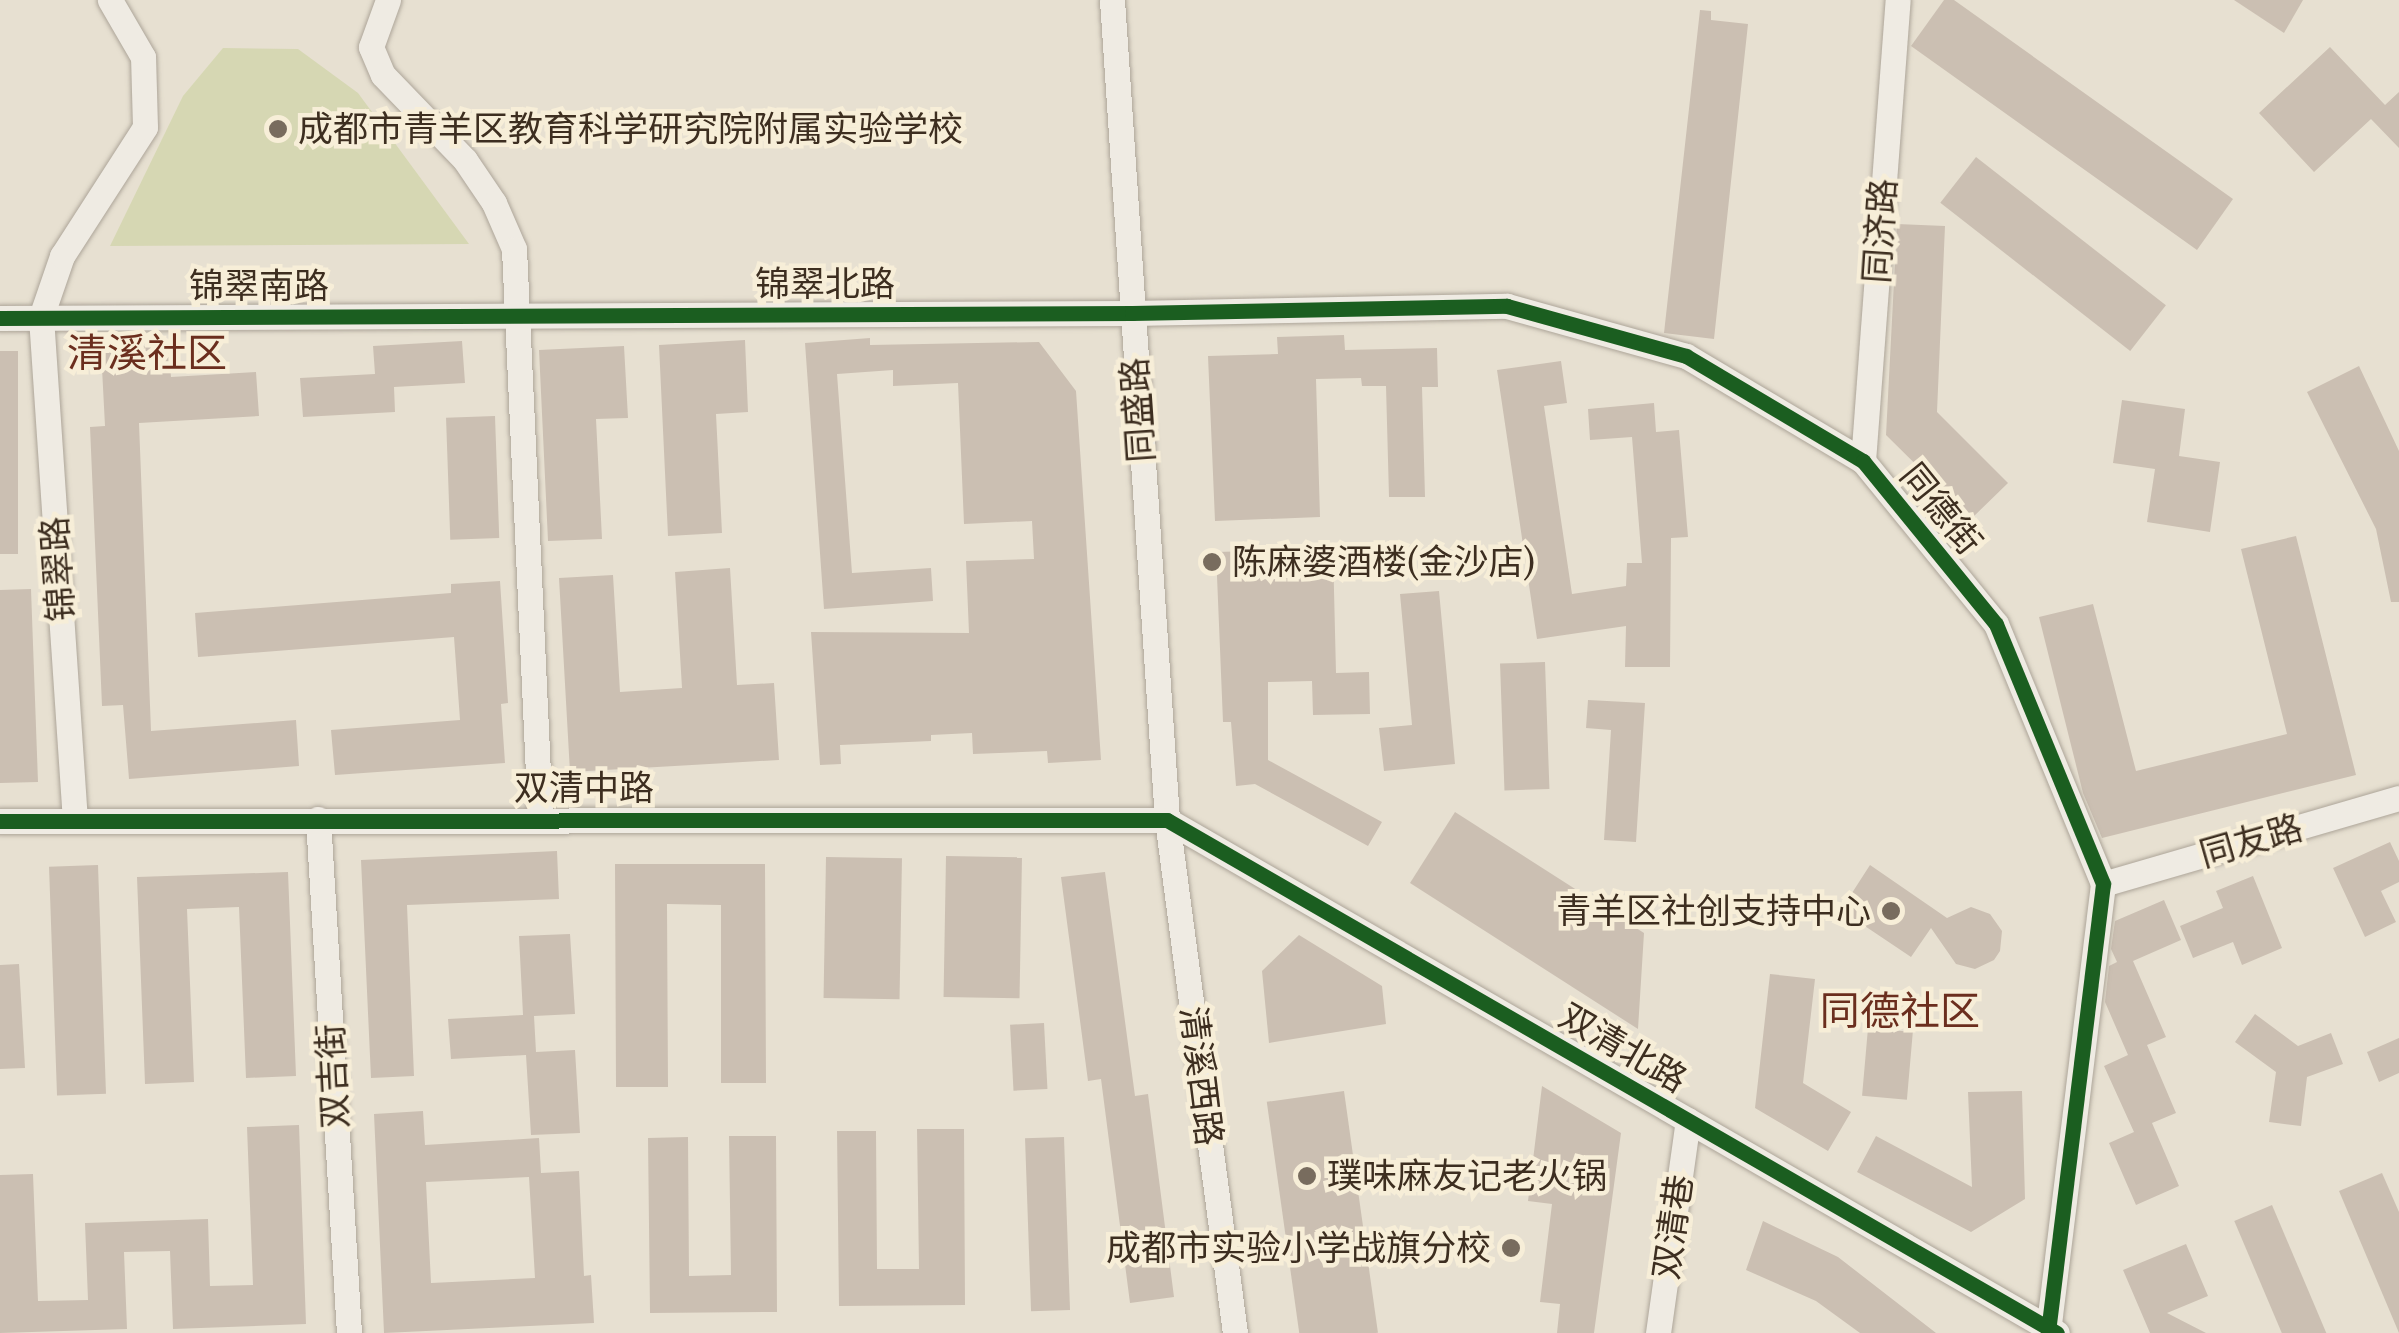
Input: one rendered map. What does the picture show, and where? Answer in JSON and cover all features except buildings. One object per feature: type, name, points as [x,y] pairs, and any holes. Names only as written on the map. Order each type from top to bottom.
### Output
[{"type":"street","points":[[41,318],[62,256],[145,126],[144,57],[110,0]]},
{"type":"street","points":[[388,0],[371,47],[383,75],[465,160],[494,203],[514,250],[540,818]]},
{"type":"street","name":"同盛路","points":[[1112,0],[1167,820]]},
{"type":"street","name":"同济路","points":[[1863,461],[1898,0]]},
{"type":"street","name":"同德街","points":[[1132,313],[1508,306],[1686,356],[1863,461],[1996,624],[2103,884],[2051,1331]]},
{"type":"street","name":"锦翠北路","points":[[518,315],[1132,313]]},
{"type":"street","name":"锦翠南路","points":[[0,318],[518,315]]},
{"type":"street","name":"锦翠路","points":[[41,318],[74,822]]},
{"type":"street","name":"同友路","points":[[2103,884],[2399,798]]},
{"type":"street","name":"双吉街","points":[[318,819],[349,1333]]},
{"type":"street","name":"双清中路","points":[[0,821],[1167,820]]},
{"type":"street","name":"双清北路","points":[[1167,820],[2051,1331]]},
{"type":"street","name":"清溪西路","points":[[1167,820],[1235,1333]]},
{"type":"street","name":"双清巷","points":[[1658,1333],[1688,1120]]},
{"type":"green space","name":"成都市青羊区教育科学研究院附属实验学校","points":[[223,48],[298,49],[358,93],[469,244],[110,246],[183,96]]},
{"type":"cycle path","points":[[0,318],[1132,313],[1507,306],[1686,356],[1863,461],[1996,624],[2103,884],[2048,1333]]},
{"type":"cycle path","points":[[0,821],[1167,820],[2057,1333]]},
{"type":"place","name":"成都市青羊区教育科学研究院附属实验学校","points":[[278,129]]},
{"type":"place","name":"陈麻婆酒楼(金沙店)","points":[[1212,562]]},
{"type":"place","name":"青羊区社创支持中心","points":[[1891,911]]},
{"type":"place","name":"璞味麻友记老火锅","points":[[1307,1176]]},
{"type":"place","name":"成都市实验小学战旗分校","points":[[1511,1248]]},
{"type":"district","name":"清溪社区","points":[[147,353]]},
{"type":"district","name":"同德社区","points":[[1900,1011]]}]
